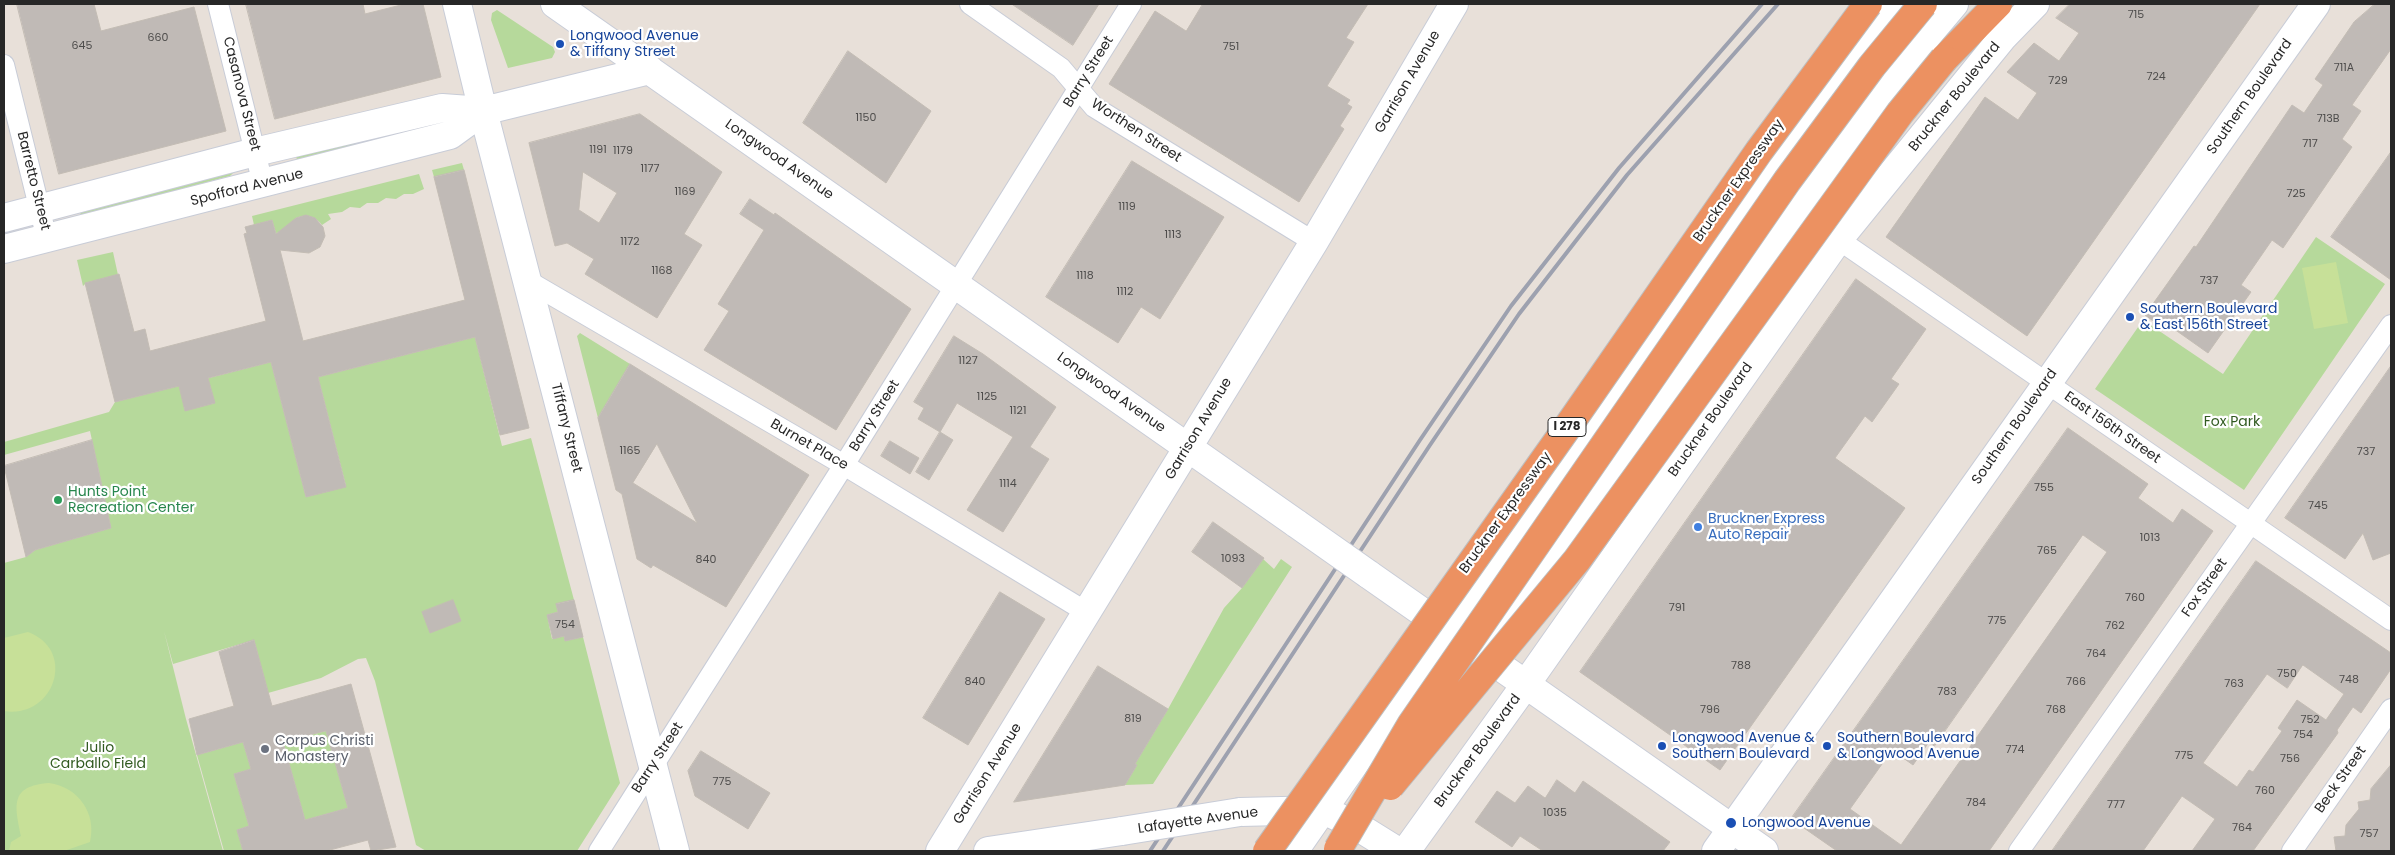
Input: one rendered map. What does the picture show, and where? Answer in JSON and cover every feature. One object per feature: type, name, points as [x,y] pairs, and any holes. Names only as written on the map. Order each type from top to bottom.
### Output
[{"type":"highway","name":"Bruckner Expressway","points":[[1267,851],[1564,432],[1759,151],[1868,4]]},
{"type":"highway","name":"I 278","points":[[1340,851],[1422,708],[1787,181],[1872,66],[1923,4]]},
{"type":"highway","points":[[1340,851],[1577,560],[1894,121],[1944,59],[1998,4]]},
{"type":"main road","name":"Tiffany Street","points":[[457,4],[483,112],[675,851]]},
{"type":"main road","name":"Longwood Avenue","points":[[555,4],[1764,851]]},
{"type":"main road","name":"Garrison Avenue","points":[[940,851],[1088,613],[1314,242],[1454,4]]},
{"type":"main road","points":[[1294,851],[1448,629],[1508,548],[1758,184],[1897,4]]},
{"type":"main road","points":[[1340,851],[1360,828],[1480,652],[1553,560],[1797,211],[1916,48],[1954,4]]},
{"type":"main road","name":"Bruckner Boulevard","points":[[1406,851],[1526,684],[1838,240],[2003,37],[2035,4]]},
{"type":"main road","name":"Southern Boulevard","points":[[1716,851],[2316,4]]},
{"type":"main road","name":"Spofford Avenue","points":[[4,218],[255,152],[442,108],[483,112],[650,70]]},
{"type":"main road","name":"Spofford Avenue","points":[[4,249],[450,135],[483,112]]},
{"type":"main road","name":"Lafayette Avenue","points":[[988,851],[1240,812],[1324,810],[1360,828],[1397,851]]},
{"type":"street","name":"Casanova Street","points":[[218,4],[264,184]]},
{"type":"street","name":"Worthen Street","points":[[970,4],[1061,68],[1094,107],[1314,242]]},
{"type":"street","name":"Barry Street","points":[[599,851],[844,465],[1131,4]]},
{"type":"street","name":"Barretto Street","points":[[4,66],[47,239]]},
{"type":"street","name":"East 156th Street","points":[[1758,184],[2391,620]]},
{"type":"street","name":"Burnet Place","points":[[528,281],[844,465],[1088,613]]},
{"type":"street","name":"Fox Street","points":[[2019,851],[2391,325]]},
{"type":"street","name":"Beck Street","points":[[2292,851],[2391,709]]},
{"type":"green space","points":[[497,10],[553,47],[555,52],[552,58],[508,68],[491,20],[492,13]]},
{"type":"green space","points":[[380,133],[381,138],[299,166],[295,153]]},
{"type":"green space","points":[[462,163],[464,170],[434,177],[432,170]]},
{"type":"green space","points":[[232,170],[233,173],[230,176],[166,193],[83,223],[79,208]]},
{"type":"green space","points":[[419,174],[424,189],[413,194],[404,194],[396,199],[386,198],[378,203],[367,203],[360,208],[350,207],[342,212],[328,214],[331,219],[322,225],[314,218],[304,216],[296,218],[287,231],[276,233],[272,220],[254,225],[252,216]]},
{"type":"green space","name":"Fox Park","points":[[2316,237],[2385,284],[2244,490],[2095,389],[2143,320],[2223,374]]},
{"type":"green space","points":[[113,252],[118,275],[86,283],[83,286],[77,260]]},
{"type":"green space","points":[[2336,262],[2348,323],[2314,329],[2302,268]]},
{"type":"green space","points":[[580,333],[630,364],[598,418],[577,336]]},
{"type":"green space","name":"Julio Carballo Field","points":[[475,337],[502,446],[531,438],[574,600],[556,604],[558,612],[547,615],[552,639],[564,636],[565,641],[583,637],[620,783],[577,851],[426,851],[416,845],[375,681],[366,658],[358,659],[321,678],[268,693],[254,640],[173,664],[164,631],[186,719],[223,851],[4,851],[4,563],[26,557],[35,550],[111,528],[90,431],[4,455],[4,442],[109,412],[115,402],[182,385],[185,410],[214,403],[210,386],[205,379],[271,362],[306,497],[346,486],[318,377]]},
{"type":"green space","points":[[1263,559],[1274,569],[1281,559],[1292,567],[1153,784],[1125,785],[1137,765],[1135,764],[1224,608],[1242,588]]},
{"type":"green space","points":[[28,632],[43,641],[52,653],[55,667],[54,681],[47,694],[36,705],[22,711],[4,711],[4,638]]},
{"type":"green space","points":[[326,731],[348,808],[305,820],[283,742]]},
{"type":"green space","points":[[243,742],[251,769],[234,774],[249,826],[237,830],[243,851],[224,851],[197,755]]},
{"type":"green space","points":[[49,783],[69,790],[83,803],[91,821],[90,842],[64,851],[9,851],[11,842],[21,836],[17,807],[21,793],[27,788]]},
{"type":"building","points":[[17,4],[94,4],[101,31],[194,7],[226,131],[59,174]]},
{"type":"building","points":[[246,4],[363,4],[365,14],[405,4],[423,4],[441,77],[275,119]]},
{"type":"building","points":[[1012,4],[1099,4],[1073,45]]},
{"type":"building","points":[[1203,4],[1368,4],[1346,38],[1354,42],[1327,86],[1350,100],[1347,104],[1352,107],[1340,126],[1344,129],[1299,202],[1109,84],[1155,11],[1186,31]]},
{"type":"building","points":[[2070,4],[2260,4],[2027,336],[1886,237],[1985,97],[2018,120],[2037,93],[2007,72],[2034,43],[2059,61],[2079,33],[2056,18]]},
{"type":"building","points":[[2375,4],[2391,4],[2391,49],[2352,105],[2361,111],[2342,139],[2352,147],[2283,248],[2272,240],[2241,285],[2251,292],[2208,353],[2167,324],[2164,329],[2145,315],[2194,246],[2196,247],[2292,105],[2304,113],[2323,85],[2315,79],[2354,22]]},
{"type":"building","points":[[848,51],[931,111],[886,183],[803,123]]},
{"type":"building","points":[[640,114],[722,172],[684,234],[702,245],[657,318],[585,274],[594,259],[567,243],[555,246],[529,143]],"holes":[[[583,172],[617,193],[599,223],[579,210]]]},
{"type":"building","points":[[2391,152],[2391,280],[2331,237]]},
{"type":"building","points":[[1132,161],[1224,217],[1160,319],[1141,307],[1118,343],[1046,297]]},
{"type":"building","points":[[464,170],[529,428],[500,435],[475,337],[318,377],[346,487],[306,497],[271,362],[208,378],[215,403],[185,411],[179,386],[115,402],[85,283],[119,274],[134,332],[145,329],[150,351],[266,321],[244,234],[247,233],[245,227],[272,220],[276,234],[296,218],[306,215],[315,218],[323,227],[325,236],[320,247],[309,253],[280,250],[303,341],[465,300],[434,177]]},
{"type":"building","points":[[750,199],[774,215],[775,213],[911,309],[836,430],[704,350],[729,311],[718,304],[764,230],[740,214]]},
{"type":"building","points":[[1856,279],[1926,329],[1891,379],[1899,384],[1872,422],[1865,416],[1835,458],[1905,508],[1720,770],[1580,672]]},
{"type":"building","points":[[954,336],[983,354],[1056,407],[1030,447],[1049,459],[1003,532],[967,510],[1013,437],[957,403],[940,432],[918,419],[924,408],[914,402]]},
{"type":"building","points":[[630,364],[809,475],[726,607],[653,565],[651,568],[637,559],[622,494],[616,490],[598,418]],"holes":[[[657,444],[697,523],[633,483]]]},
{"type":"building","points":[[2391,366],[2391,553],[2373,560],[2363,533],[2345,559],[2285,518]]},
{"type":"building","points":[[2068,428],[2148,484],[2138,498],[2173,523],[2182,509],[2213,531],[1989,851],[1837,851],[1791,819]],"holes":[[[2083,535],[2107,552],[1901,845],[1850,809],[1892,750],[1913,765],[1929,742],[1934,746]]]},
{"type":"building","points":[[940,432],[953,440],[929,480],[916,472]]},
{"type":"building","name":"Hunts Point Recreation Center","points":[[92,440],[111,528],[35,550],[26,557],[4,466]]},
{"type":"building","points":[[890,441],[919,458],[910,474],[881,456]]},
{"type":"building","points":[[1213,522],[1264,558],[1242,588],[1192,552]]},
{"type":"building","points":[[2256,561],[2391,653],[2391,669],[2361,713],[2353,707],[2337,730],[2338,733],[2253,851],[2192,851],[2215,819],[2182,796],[2143,851],[2052,851]],"holes":[[[2303,665],[2344,694],[2326,720],[2297,700],[2278,728],[2282,731],[2253,772],[2249,770],[2237,787],[2203,763],[2267,674],[2287,688]]]},
{"type":"building","points":[[1000,592],[1045,619],[968,745],[923,718]]},
{"type":"building","points":[[453,600],[461,621],[430,633],[422,612]]},
{"type":"building","points":[[574,600],[583,637],[565,641],[564,636],[553,639],[547,615],[558,612],[556,604]]},
{"type":"building","name":"Corpus Christi Monastery","points":[[254,640],[272,706],[351,684],[396,847],[371,851],[368,840],[326,851],[243,851],[237,830],[249,826],[234,774],[251,769],[243,742],[197,755],[189,719],[234,706],[219,652]],"holes":[[[326,731],[348,808],[305,820],[283,742]]]},
{"type":"building","points":[[1098,666],[1168,709],[1135,764],[1137,765],[1125,785],[1014,802]]},
{"type":"building","points":[[701,751],[770,793],[748,829],[695,796],[688,771]]},
{"type":"building","points":[[2391,765],[2391,851],[2336,851],[2334,837],[2345,836],[2346,825],[2359,809],[2358,802],[2370,800],[2371,789]]},
{"type":"building","points":[[1557,780],[1575,793],[1583,781],[1670,842],[1663,851],[1543,851],[1520,836],[1512,847],[1475,822],[1497,791],[1515,803],[1528,786],[1545,798]]},
{"type":"railway","points":[[1150,851],[1420,440],[1511,306],[1619,168],[1762,4]]},
{"type":"railway","points":[[1163,851],[1430,445],[1519,314],[1627,175],[1778,4]]},
{"type":"place","name":"Longwood Avenue & Tiffany Street","points":[[560,44]]},
{"type":"place","name":"Southern Boulevard & East 156th Street","points":[[2130,317]]},
{"type":"place","name":"Hunts Point Recreation Center","points":[[58,500]]},
{"type":"place","name":"Bruckner Express Auto Repair","points":[[1698,527]]},
{"type":"place","name":"Longwood Avenue & Southern Boulevard","points":[[1662,746]]},
{"type":"place","name":"Southern Boulevard & Longwood Avenue","points":[[1827,746]]},
{"type":"place","name":"Corpus Christi Monastery","points":[[265,749]]},
{"type":"place","name":"Longwood Avenue","points":[[1731,823]]}]
